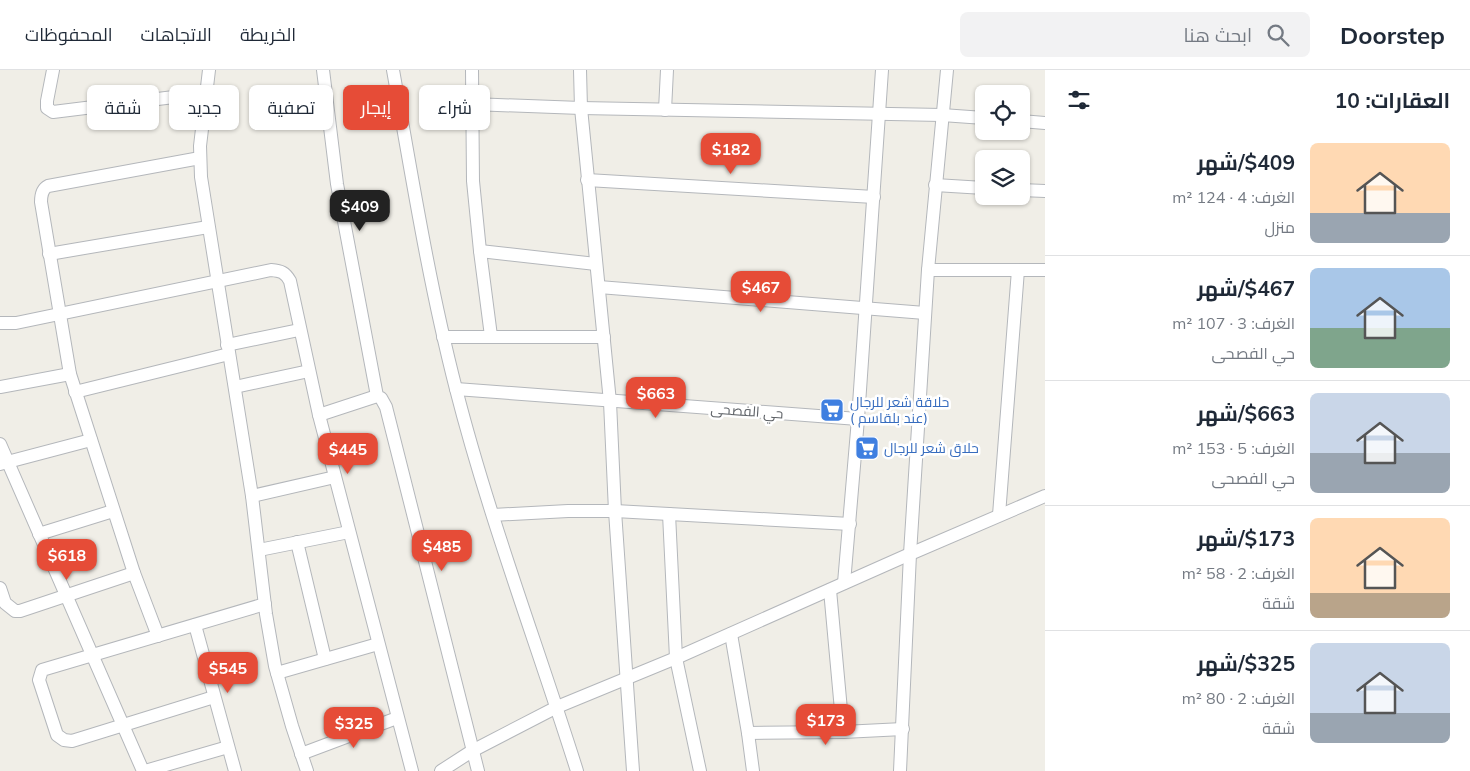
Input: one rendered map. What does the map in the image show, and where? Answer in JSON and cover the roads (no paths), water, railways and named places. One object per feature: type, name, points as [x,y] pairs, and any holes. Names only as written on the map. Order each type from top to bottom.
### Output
[{"type":"street","points":[[53,70],[47,101],[48,108],[53,112],[169,98]]},
{"type":"street","points":[[207,85],[209,70]]},
{"type":"street","points":[[323,70],[337,184],[377,396],[381,398],[386,406],[478,771]]},
{"type":"street","points":[[393,70],[426,256],[456,389],[493,515],[577,771]]},
{"type":"street","points":[[472,70],[472,85]]},
{"type":"street","points":[[580,70],[587,180],[610,402],[615,511],[633,771]]},
{"type":"street","points":[[665,110],[667,70]]},
{"type":"street","points":[[844,583],[858,419],[882,70]]},
{"type":"street","points":[[900,771],[910,554],[925,313],[935,185],[947,70]]},
{"type":"street","points":[[490,105],[975,117]]},
{"type":"street","points":[[1030,122],[1045,123]]},
{"type":"street","points":[[203,130],[200,177],[252,496],[265,604],[277,672],[307,771]]},
{"type":"street","points":[[472,130],[473,181],[480,251],[492,336]]},
{"type":"street","points":[[158,636],[113,511],[70,374],[41,202],[44,188],[48,186],[200,158]]},
{"type":"street","points":[[587,180],[874,197]]},
{"type":"street","points":[[935,185],[975,187]]},
{"type":"street","points":[[1030,190],[1045,191]]},
{"type":"street","points":[[49,254],[208,227]]},
{"type":"street","points":[[480,251],[596,264]]},
{"type":"street","points":[[0,323],[16,323],[271,270],[281,271],[286,275],[290,281],[299,330],[319,414],[412,771]]},
{"type":"street","points":[[928,270],[1045,270]]},
{"type":"street","points":[[999,515],[1018,270]]},
{"type":"street","points":[[599,287],[925,313]]},
{"type":"street","points":[[75,392],[299,330]]},
{"type":"street","points":[[443,336],[604,336]]},
{"type":"street","points":[[234,387],[309,371]]},
{"type":"street","points":[[0,387],[70,374]]},
{"type":"street","name":"حي الفصحى","points":[[456,389],[610,402],[858,419]]},
{"type":"street","points":[[319,414],[377,396]]},
{"type":"street","points":[[4,463],[91,440]]},
{"type":"street","points":[[0,444],[4,463],[39,534],[144,771],[228,747]]},
{"type":"street","points":[[252,496],[335,477]]},
{"type":"street","points":[[441,771],[472,750],[557,707],[676,658],[1045,496]]},
{"type":"street","points":[[39,534],[113,511]]},
{"type":"street","points":[[493,515],[568,511],[615,511],[850,524]]},
{"type":"street","points":[[669,514],[676,658],[700,771]]},
{"type":"street","points":[[259,550],[349,532]]},
{"type":"street","points":[[297,542],[326,659]]},
{"type":"street","points":[[0,588],[5,604],[15,611],[20,611],[134,573]]},
{"type":"street","points":[[830,590],[843,732]]},
{"type":"street","points":[[214,697],[72,741],[64,740],[57,735],[39,675],[42,670],[265,604]]},
{"type":"street","points":[[195,625],[235,771]]},
{"type":"street","points":[[731,634],[753,771]]},
{"type":"street","points":[[277,672],[378,644]]},
{"type":"street","points":[[301,754],[398,718]]},
{"type":"street","points":[[748,733],[903,730]]},
{"type":"place","name":"حلاقة شعر للرجال ( عند بلقاسم)","points":[[832,410]]},
{"type":"place","name":"حلاق شعر للرجال","points":[[867,448]]}]
